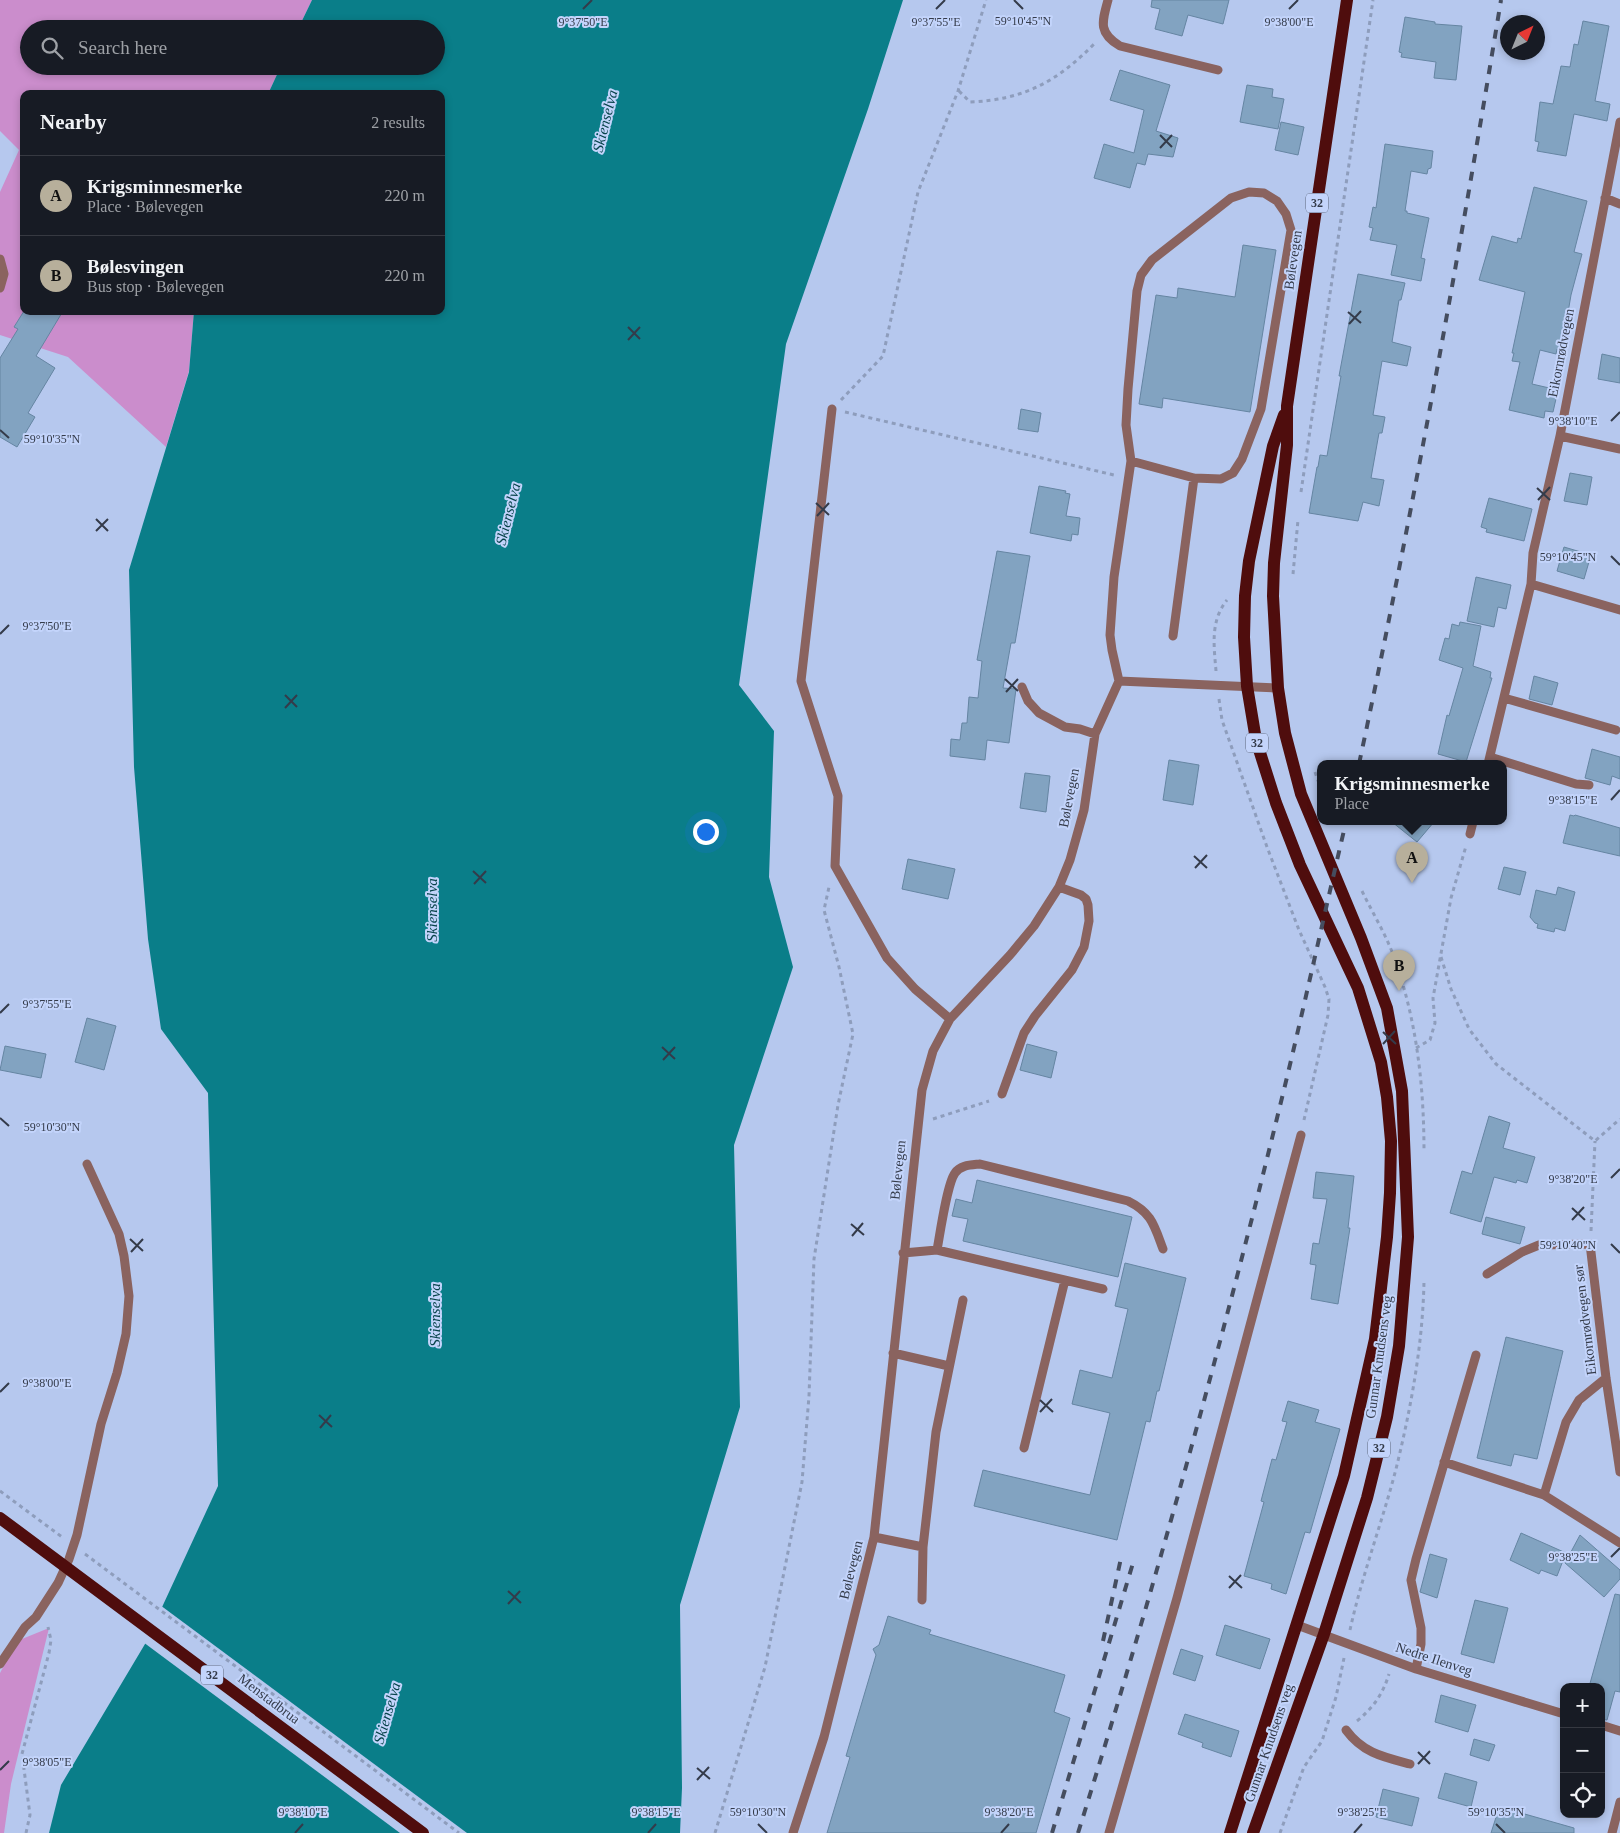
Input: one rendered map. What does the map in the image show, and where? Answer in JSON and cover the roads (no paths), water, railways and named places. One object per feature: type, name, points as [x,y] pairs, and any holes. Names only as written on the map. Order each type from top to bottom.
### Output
[{"type":"main road","name":"Bølevegen","points":[[1347,0],[1287,406],[1287,445],[1274,564],[1273,596],[1278,688],[1285,733],[1301,794],[1377,978],[1387,1008],[1395,1046]]},
{"type":"main road","name":"Bølevegen","points":[[1287,406],[1273,446],[1250,561],[1245,596],[1244,637],[1247,686],[1256,740],[1276,803],[1300,865],[1358,988],[1381,1062]]},
{"type":"main road","name":"Gunnar Knudsens veg","points":[[1253,1833],[1324,1634],[1366,1498],[1387,1418],[1399,1346],[1408,1228],[1402,1091],[1395,1046]]},
{"type":"main road","name":"Gunnar Knudsens veg","points":[[1230,1833],[1344,1476],[1375,1339],[1387,1237],[1391,1141],[1387,1097],[1381,1062]]},
{"type":"main road","name":"Menstadbrua","points":[[0,1518],[423,1833]]},
{"type":"street","points":[[1108,0],[1103,28],[1110,40],[1120,46],[1218,70]]},
{"type":"street","name":"Eikornrødvegen","points":[[1489,760],[1531,584],[1533,553],[1560,436],[1620,122]]},
{"type":"street","points":[[1131,461],[1194,478],[1222,479],[1234,473],[1242,459],[1261,410],[1291,230],[1286,214],[1276,201],[1264,193],[1249,192],[1231,198],[1152,260],[1141,275],[1137,291],[1126,425],[1131,461],[1114,577],[1110,635],[1120,681],[1278,688]]},
{"type":"street","points":[[1605,198],[1620,204]]},
{"type":"street","points":[[0,259],[4,274],[0,288]]},
{"type":"street","points":[[832,409],[801,681],[838,796],[835,866],[887,958],[915,989],[950,1019]]},
{"type":"street","points":[[1560,436],[1620,449]]},
{"type":"street","points":[[1173,636],[1194,478]]},
{"type":"street","points":[[1531,584],[1620,610]]},
{"type":"street","name":"Bølevegen","points":[[794,1833],[824,1737],[874,1537],[918,1122],[922,1090],[933,1051],[950,1019],[1016,948],[1034,926],[1059,887],[1070,860],[1084,810],[1095,734],[1120,681]]},
{"type":"street","points":[[1022,686],[1028,702],[1040,713],[1065,727],[1095,734]]},
{"type":"street","points":[[1504,698],[1616,730]]},
{"type":"street","points":[[1507,765],[1576,784],[1589,785]]},
{"type":"street","points":[[1470,834],[1472,825]]},
{"type":"street","points":[[1002,1094],[1024,1033],[1035,1016],[1072,970],[1084,947],[1089,921],[1086,899],[1081,895],[1059,887]]},
{"type":"street","points":[[1109,1833],[1180,1589],[1301,1135]]},
{"type":"street","points":[[0,1664],[25,1627],[36,1617],[58,1582],[69,1558],[101,1424],[117,1373],[126,1334],[128,1296],[124,1256],[119,1234],[87,1164]]},
{"type":"street","points":[[936,1250],[954,1174],[960,1168],[980,1164],[1128,1201],[1141,1208],[1152,1220],[1163,1249]]},
{"type":"street","name":"Eikornrødvegen sør","points":[[1487,1274],[1522,1252],[1539,1245],[1590,1244],[1606,1378],[1620,1472]]},
{"type":"street","points":[[904,1254],[936,1250],[1103,1289]]},
{"type":"street","points":[[1024,1448],[1065,1280]]},
{"type":"street","points":[[922,1600],[923,1547],[936,1432],[963,1300]]},
{"type":"street","points":[[893,1353],[949,1366]]},
{"type":"street","points":[[1416,1669],[1421,1644],[1421,1628],[1411,1580],[1476,1355]]},
{"type":"street","points":[[1544,1495],[1566,1422],[1579,1400],[1606,1378]]},
{"type":"street","points":[[1444,1462],[1544,1495],[1620,1543]]},
{"type":"street","points":[[874,1537],[923,1547]]},
{"type":"street","name":"Nedre Ilenveg","points":[[1297,1625],[1416,1669],[1560,1713]]},
{"type":"street","points":[[1605,1726],[1620,1731]]},
{"type":"street","points":[[1346,1730],[1354,1741],[1364,1749],[1410,1764]]},
{"type":"street","points":[[1612,1833],[1620,1802]]},
{"type":"water","name":"Skienselva","points":[[312,0],[903,0],[868,109],[786,344],[739,685],[774,731],[769,877],[793,967],[734,1145],[740,1407],[680,1605],[682,1788],[680,1833],[49,1833],[61,1785],[145,1644],[218,1486],[208,1093],[161,1029],[148,939],[134,767],[129,570],[189,372],[194,315],[445,315],[445,90],[270,90],[277,75],[445,75],[445,20],[302,20]]},
{"type":"railway","points":[[1360,760],[1435,383],[1501,0]]},
{"type":"railway","points":[[1078,1833],[1184,1475],[1232,1295],[1287,1078],[1345,825]]},
{"type":"railway","points":[[1103,1641],[1121,1558]]},
{"type":"railway","points":[[1052,1833],[1133,1563]]},
{"type":"place","name":"Krigsminnesmerke","points":[[1412,883]]},
{"type":"place","name":"Bølesvingen","points":[[1399,991]]}]
